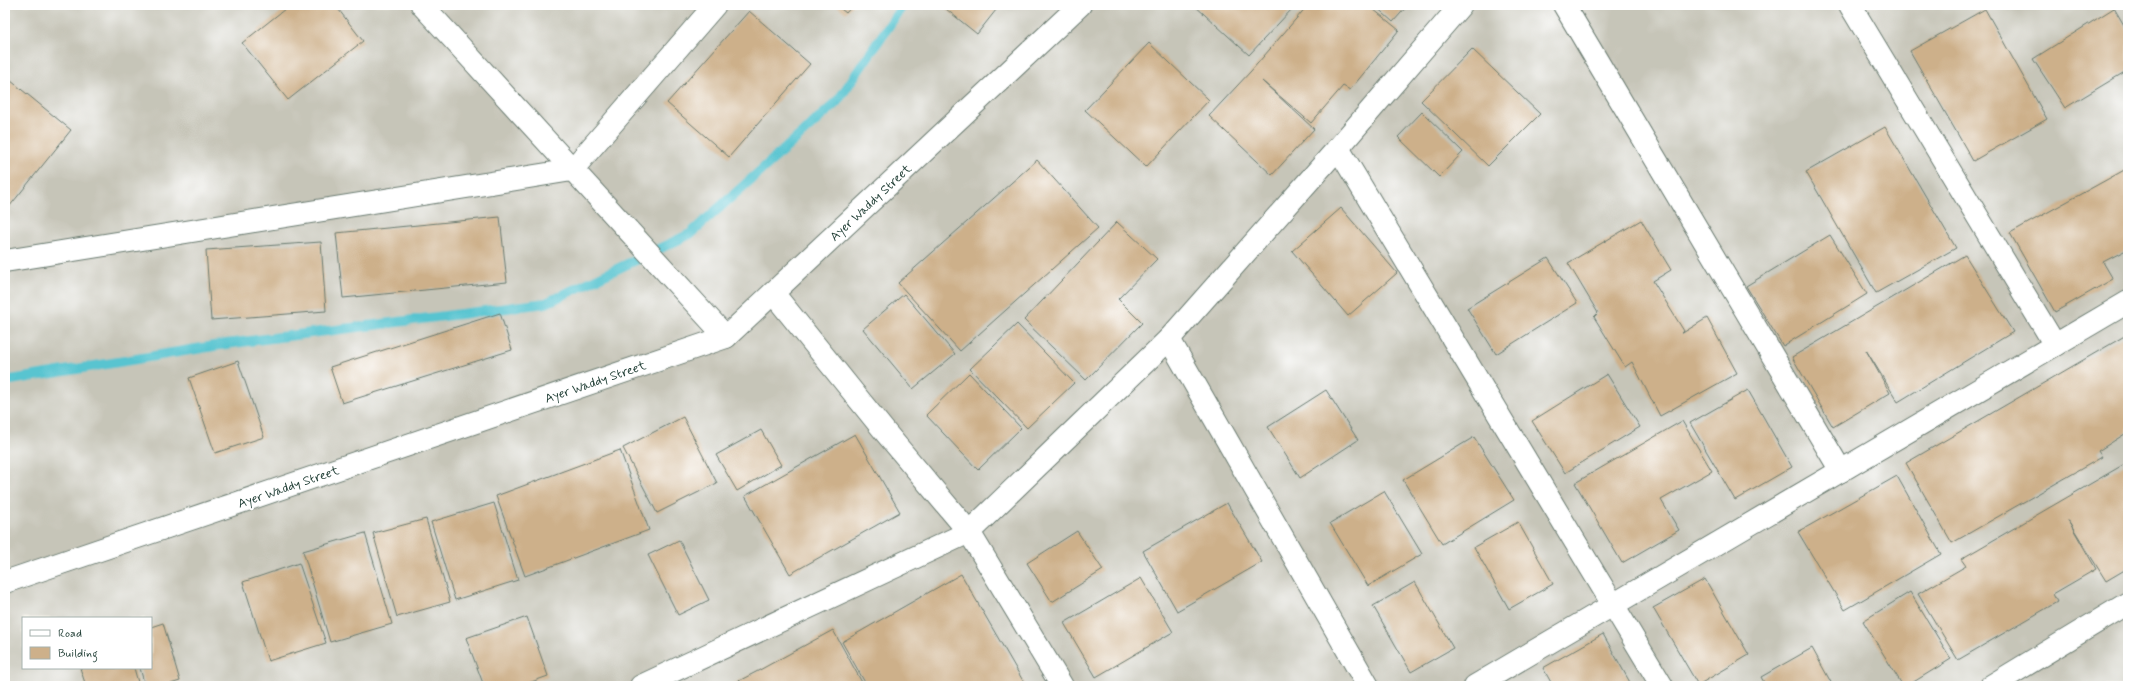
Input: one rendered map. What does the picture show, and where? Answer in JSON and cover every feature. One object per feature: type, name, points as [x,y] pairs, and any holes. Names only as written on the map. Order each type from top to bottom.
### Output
[{"type":"street","points":[[422,5],[726,337]]},
{"type":"street","points":[[5,262],[572,170],[714,5]]},
{"type":"street","name":"Ayer Waddy Street","points":[[5,582],[726,337],[1080,5]]},
{"type":"street","points":[[641,686],[969,532],[1170,339],[1461,5]]},
{"type":"street","points":[[1564,5],[1841,471]]},
{"type":"street","points":[[1850,5],[2055,345]]},
{"type":"street","points":[[1338,148],[1662,686]]},
{"type":"street","points":[[773,293],[886,433],[969,532],[1062,686]]},
{"type":"street","points":[[1475,686],[2128,302]]},
{"type":"street","points":[[1170,339],[1368,686]]},
{"type":"street","points":[[1991,686],[2128,603]]},
{"type":"shaded area","points":[[5,5],[2128,5],[2128,686],[5,686]]},
{"type":"building","points":[[290,5],[335,5],[363,41],[288,100],[242,43]]},
{"type":"building","points":[[836,5],[853,5],[846,13]]},
{"type":"building","points":[[941,5],[1000,5],[977,34]]},
{"type":"building","points":[[1194,5],[1289,5],[1292,9],[1249,55]]},
{"type":"building","points":[[1308,5],[1368,5],[1399,30],[1350,90],[1343,86],[1311,123],[1262,81],[1314,129],[1272,175],[1209,116],[1251,71]]},
{"type":"building","points":[[1374,5],[1408,5],[1393,22]]},
{"type":"building","points":[[2114,8],[2128,32],[2128,70],[2065,108],[2033,59]]},
{"type":"building","points":[[1985,9],[2047,119],[1973,161],[1910,51]]},
{"type":"building","points":[[749,11],[810,64],[729,157],[667,103]]},
{"type":"building","points":[[1149,43],[1209,100],[1146,167],[1085,110]]},
{"type":"building","points":[[1472,49],[1540,114],[1488,166],[1421,101]]},
{"type":"building","points":[[5,76],[71,130],[9,207],[5,202]]},
{"type":"building","points":[[1422,112],[1463,152],[1439,177],[1398,137]]},
{"type":"building","points":[[1885,127],[1956,248],[1876,293],[1806,172]]},
{"type":"building","points":[[1037,160],[1098,228],[960,351],[898,283]]},
{"type":"building","points":[[2128,168],[2128,249],[2103,262],[2113,279],[2055,312],[2010,233]]},
{"type":"building","points":[[1341,208],[1397,273],[1348,316],[1292,251]]},
{"type":"building","points":[[500,217],[507,282],[343,298],[336,233]]},
{"type":"building","points":[[1641,220],[1671,270],[1653,281],[1684,331],[1681,334],[1707,318],[1737,373],[1660,416],[1632,362],[1625,367],[1594,317],[1598,313],[1568,263]]},
{"type":"building","points":[[1117,222],[1157,259],[1118,299],[1142,323],[1086,380],[1024,320]]},
{"type":"building","points":[[1830,235],[1867,294],[1783,346],[1746,286]]},
{"type":"building","points":[[321,242],[326,311],[211,320],[206,250]]},
{"type":"building","points":[[1965,255],[2013,332],[1898,402],[1866,350],[1890,393],[1833,427],[1792,357]]},
{"type":"building","points":[[1548,258],[1577,303],[1496,354],[1467,308]]},
{"type":"building","points":[[904,294],[955,354],[913,389],[863,329]]},
{"type":"building","points":[[500,313],[512,350],[342,403],[330,367]]},
{"type":"building","points":[[1017,324],[1074,383],[1027,428],[970,369]]},
{"type":"building","points":[[2128,334],[2128,432],[2098,451],[2102,457],[1952,543],[1906,463]]},
{"type":"building","points":[[238,361],[264,437],[215,453],[189,378]]},
{"type":"building","points":[[969,373],[1021,428],[978,470],[926,415]]},
{"type":"building","points":[[1607,374],[1640,427],[1565,473],[1532,421]]},
{"type":"building","points":[[1326,390],[1358,440],[1300,478],[1268,427]]},
{"type":"building","points":[[1748,390],[1792,467],[1735,500],[1690,423]]},
{"type":"building","points":[[683,417],[717,483],[657,513],[623,448]]},
{"type":"building","points":[[1682,421],[1712,471],[1661,500],[1679,530],[1622,563],[1575,483]]},
{"type":"building","points":[[761,430],[781,465],[737,491],[716,455]]},
{"type":"building","points":[[855,434],[900,512],[790,574],[745,496]]},
{"type":"building","points":[[1474,437],[1514,500],[1442,544],[1403,480]]},
{"type":"building","points":[[620,450],[649,530],[525,576],[496,496]]},
{"type":"building","points":[[2128,462],[2128,568],[2106,581],[2068,520],[2096,569],[2053,594],[2057,602],[1958,660],[1918,594],[1966,566],[1961,559]]},
{"type":"building","points":[[1897,476],[1941,554],[1845,610],[1798,532]]},
{"type":"building","points":[[1384,491],[1422,554],[1368,586],[1330,523]]},
{"type":"building","points":[[494,503],[518,580],[455,600],[431,522]]},
{"type":"building","points":[[1227,503],[1262,562],[1177,611],[1143,551]]},
{"type":"building","points":[[426,519],[450,602],[397,617],[373,533]]},
{"type":"building","points":[[1518,522],[1553,584],[1509,609],[1474,547]]},
{"type":"building","points":[[1077,531],[1103,570],[1052,602],[1027,563]]},
{"type":"building","points":[[365,533],[392,624],[330,642],[303,551]]},
{"type":"building","points":[[679,540],[709,600],[678,615],[648,555]]},
{"type":"building","points":[[299,563],[326,643],[268,661],[243,582]]},
{"type":"building","points":[[961,574],[1026,686],[867,686],[842,642]]},
{"type":"building","points":[[1141,578],[1173,632],[1096,677],[1064,623]]},
{"type":"building","points":[[1705,579],[1749,655],[1698,685],[1653,608]]},
{"type":"building","points":[[1415,582],[1453,648],[1411,672],[1373,606]]},
{"type":"building","points":[[1910,592],[1951,659],[1907,686],[1903,686],[1863,621]]},
{"type":"building","points":[[527,617],[548,676],[520,686],[484,686],[466,638]]},
{"type":"building","points":[[163,623],[180,681],[164,686],[145,686],[140,669],[152,669],[152,627]]},
{"type":"building","points":[[833,630],[864,686],[729,686],[756,672]]},
{"type":"building","points":[[1603,634],[1632,686],[1553,686],[1543,668]]},
{"type":"building","points":[[1812,648],[1833,686],[1766,686],[1761,677]]},
{"type":"building","points":[[80,669],[134,669],[139,686],[86,686]]},
{"type":"waterway","points":[[5,381],[226,344],[546,303],[690,234],[837,102],[903,5]]}]
